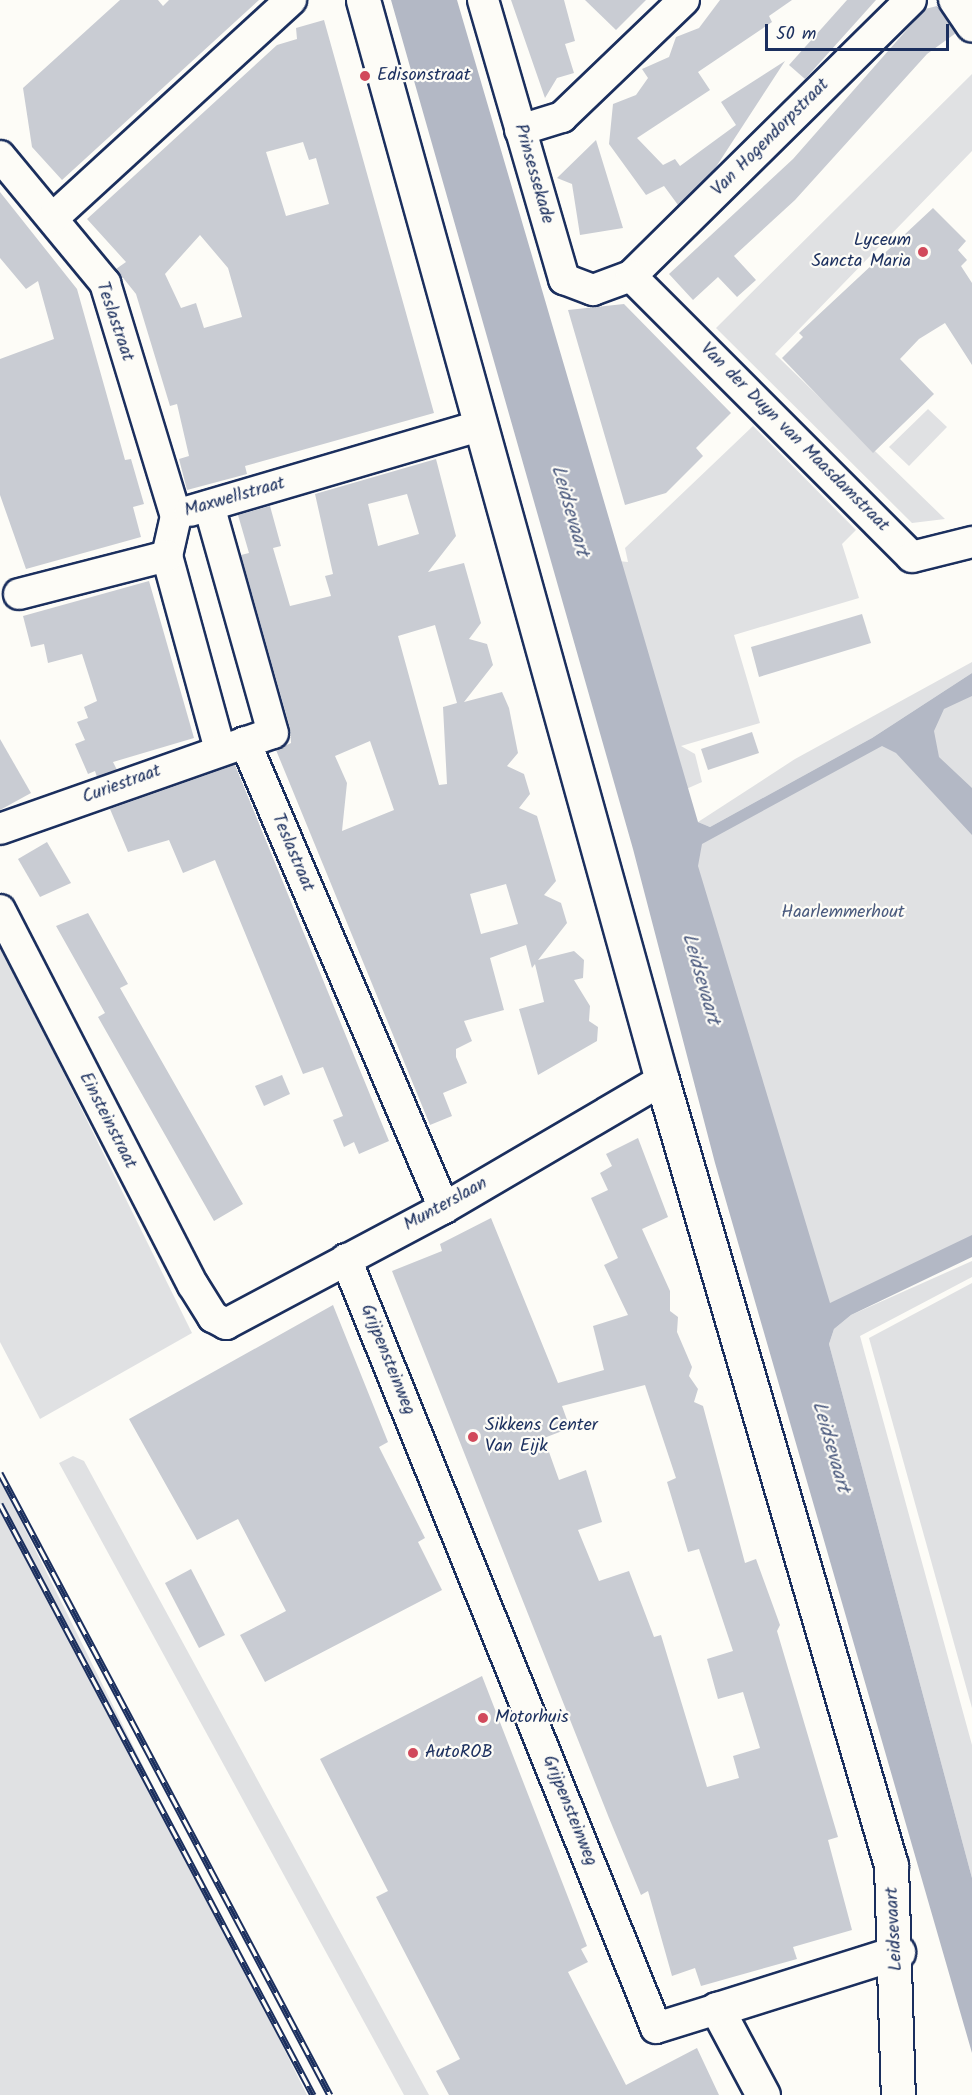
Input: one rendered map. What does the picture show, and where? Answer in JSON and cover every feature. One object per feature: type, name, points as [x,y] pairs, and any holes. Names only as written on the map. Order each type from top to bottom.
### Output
[{"type":"main road","name":"Leidsevaart","points":[[363,0],[479,426],[662,1080],[891,1865],[898,1952],[898,2095]]},
{"type":"main road","name":"Grijpensteinweg","points":[[717,2009],[898,1952]]},
{"type":"main road","points":[[717,2009],[763,2095]]},
{"type":"street","points":[[53,218],[291,0]]},
{"type":"street","name":"Prinsessekade","points":[[483,0],[564,279],[593,290],[631,276]]},
{"type":"street","points":[[520,130],[562,117],[684,0]]},
{"type":"street","name":"Van Hogendorpstraat","points":[[631,276],[911,0]]},
{"type":"street","points":[[954,0],[972,27]]},
{"type":"street","name":"Teslastraat","points":[[0,156],[105,283],[176,516]]},
{"type":"street","name":"Van der Duyn van Maasdamstraat","points":[[631,276],[912,557],[972,542]]},
{"type":"street","name":"Maxwellstraat","points":[[167,556],[176,516],[479,426]]},
{"type":"street","points":[[209,506],[273,733],[233,746]]},
{"type":"street","points":[[19,594],[167,556]]},
{"type":"street","name":"Teslastraat","points":[[167,556],[233,746],[444,1208]]},
{"type":"street","name":"Curiestraat","points":[[0,829],[233,746]]},
{"type":"street","name":"Einsteinstraat","points":[[0,910],[193,1285],[213,1317],[226,1324]]},
{"type":"street","name":"Munterslaan","points":[[226,1324],[444,1208],[662,1080]]},
{"type":"street","name":"Grijpensteinweg","points":[[346,1259],[657,2028],[717,2009]]},
{"type":"green space","points":[[972,74],[972,151],[775,354],[945,519],[912,523],[716,328]]},
{"type":"green space","points":[[928,409],[947,427],[909,466],[889,447]]},
{"type":"green space","points":[[753,426],[856,530],[842,544],[859,598],[734,635],[760,723],[681,746],[695,754],[702,782],[684,790],[618,561],[628,562],[625,548]]},
{"type":"green space","points":[[972,662],[972,673],[872,738],[710,827],[698,822],[795,759]]},
{"type":"green space","name":"Haarlemmerhout","points":[[972,692],[972,1238],[817,1317],[688,851]]},
{"type":"green space","points":[[0,944],[192,1333],[40,1419],[0,1342]]},
{"type":"green space","points":[[972,1261],[972,1277],[860,1336],[972,1745],[972,1878],[829,1344],[834,1329],[851,1315]]},
{"type":"green space","points":[[972,1283],[972,1708],[869,1338]]},
{"type":"green space","points":[[73,1456],[84,1461],[429,2095],[404,2095],[59,1463]]},
{"type":"green space","points":[[0,1479],[3,1485],[307,2095],[0,2095]]},
{"type":"water","points":[[391,0],[457,0],[698,822],[710,827],[872,738],[972,673],[972,696],[944,709],[934,731],[939,757],[972,788],[972,835],[896,753],[882,746],[702,844],[698,866],[830,1303],[972,1235],[972,1257],[851,1315],[834,1329],[829,1344],[972,1878],[972,2053],[715,1163],[633,849]]},
{"type":"building","points":[[120,0],[158,0],[163,6],[169,0],[259,0],[62,180],[32,147],[23,88]]},
{"type":"building","points":[[511,0],[564,0],[575,41],[565,44],[574,73],[557,78],[545,98]]},
{"type":"building","points":[[585,0],[646,0],[616,30]]},
{"type":"building","points":[[720,0],[792,0],[769,16],[772,22],[698,72],[710,90],[637,138],[663,165],[675,159],[680,166],[736,125],[721,102],[785,61],[714,170],[678,205],[664,186],[646,195],[609,144],[613,104],[636,95],[648,78],[642,69],[669,57],[676,37],[699,28]]},
{"type":"building","points":[[847,0],[876,0],[805,79],[789,65]]},
{"type":"building","points":[[937,6],[956,33],[927,54],[795,200],[734,256],[756,280],[737,297],[718,277],[693,300],[669,274],[793,159],[925,9]]},
{"type":"building","points":[[324,20],[434,413],[245,466],[247,474],[187,490],[179,459],[189,456],[177,404],[170,406],[136,294],[116,269],[126,262],[87,219],[277,45],[297,39],[296,28]],"holes":[[[303,142],[309,160],[316,158],[329,204],[286,216],[266,152]],[[200,235],[228,268],[242,317],[204,328],[196,303],[181,308],[165,274]]]},
{"type":"building","points":[[596,140],[623,228],[580,235],[572,184],[557,178]]},
{"type":"building","points":[[0,192],[77,289],[125,460],[131,459],[144,504],[133,507],[141,537],[26,569],[0,495],[0,359],[54,339],[38,281],[26,289],[0,258]]},
{"type":"building","points":[[933,208],[966,241],[958,250],[967,260],[961,266],[972,283],[972,365],[945,323],[919,339],[900,359],[934,394],[873,453],[782,358],[803,337],[799,333]]},
{"type":"building","points":[[624,304],[731,413],[696,448],[703,456],[666,493],[625,505],[568,310]]},
{"type":"building","points":[[436,459],[456,536],[428,572],[464,563],[481,623],[469,639],[487,644],[493,665],[464,702],[502,692],[509,708],[518,753],[507,766],[524,774],[530,794],[519,808],[537,816],[556,881],[544,895],[561,903],[567,923],[538,960],[574,951],[584,960],[583,978],[574,980],[590,1006],[589,1021],[598,1027],[597,1041],[538,1075],[519,1009],[544,1002],[535,964],[532,968],[526,945],[490,958],[504,1010],[464,1021],[472,1041],[456,1049],[456,1057],[467,1083],[443,1093],[452,1116],[430,1125],[276,750],[291,743],[290,728],[241,555],[249,553],[238,515],[270,506],[281,546],[273,548],[290,606],[331,596],[325,576],[333,574],[315,494]],"holes":[[[407,494],[419,534],[378,546],[368,504]],[[435,625],[457,703],[443,707],[447,784],[439,785],[398,636]],[[370,741],[394,810],[342,831],[347,783],[335,756]],[[506,884],[518,924],[481,934],[470,894]]]},
{"type":"building","points":[[149,581],[194,738],[113,762],[117,770],[97,777],[95,771],[88,774],[75,744],[85,740],[77,722],[88,718],[84,707],[97,701],[82,654],[48,663],[44,644],[31,647],[23,616]]},
{"type":"building","points":[[862,614],[871,643],[759,677],[751,647]]},
{"type":"building","points":[[752,732],[759,753],[708,770],[701,749]]},
{"type":"building","points":[[0,739],[31,793],[0,810]]},
{"type":"building","points":[[235,765],[389,1141],[359,1154],[354,1142],[344,1147],[333,1120],[343,1116],[323,1067],[303,1074],[215,860],[183,873],[169,840],[128,852],[110,809]]},
{"type":"building","points":[[47,842],[71,883],[40,897],[18,859]]},
{"type":"building","points":[[88,913],[128,984],[120,988],[243,1204],[214,1221],[98,1017],[105,1013],[56,926]]},
{"type":"building","points":[[282,1075],[290,1094],[264,1106],[255,1086]]},
{"type":"building","points":[[638,1138],[668,1217],[642,1229],[670,1291],[670,1311],[678,1317],[677,1332],[692,1367],[689,1376],[698,1389],[694,1402],[703,1406],[745,1563],[756,1559],[780,1625],[777,1631],[838,1837],[828,1840],[852,1930],[793,1947],[797,1959],[701,1986],[695,1968],[672,1976],[648,1891],[641,1895],[609,1818],[392,1271],[442,1251],[440,1244],[491,1218],[558,1383],[604,1370],[593,1326],[628,1315],[604,1265],[618,1258],[591,1198],[608,1190],[600,1173],[612,1166],[606,1154]],"holes":[[[645,1385],[676,1478],[667,1482],[688,1552],[699,1549],[733,1651],[707,1659],[718,1699],[743,1692],[760,1748],[733,1756],[739,1778],[707,1787],[661,1635],[654,1637],[629,1571],[599,1581],[578,1530],[602,1522],[586,1470],[559,1480],[544,1438],[570,1428],[562,1406]]]},
{"type":"building","points":[[333,1305],[388,1442],[379,1447],[425,1538],[418,1542],[442,1590],[265,1682],[240,1635],[286,1611],[238,1519],[197,1540],[129,1419]]},
{"type":"building","points":[[191,1569],[225,1635],[199,1648],[165,1583]]},
{"type":"building","points":[[482,1676],[587,1946],[581,1949],[588,1962],[568,1972],[626,2085],[697,2048],[719,2095],[449,2095],[436,2071],[460,2059],[376,1897],[388,1891],[320,1759]]},
{"type":"railway","points":[[0,1473],[330,2095]]},
{"type":"railway","points":[[0,1504],[313,2095]]},
{"type":"place","name":"Edisonstraat","points":[[365,76]]},
{"type":"place","name":"Lyceum Sancta Maria","points":[[923,252]]},
{"type":"place","name":"Sikkens Center Van Eijk","points":[[473,1437]]},
{"type":"place","name":"Motorhuis","points":[[483,1718]]},
{"type":"place","name":"AutoROB","points":[[413,1753]]}]
